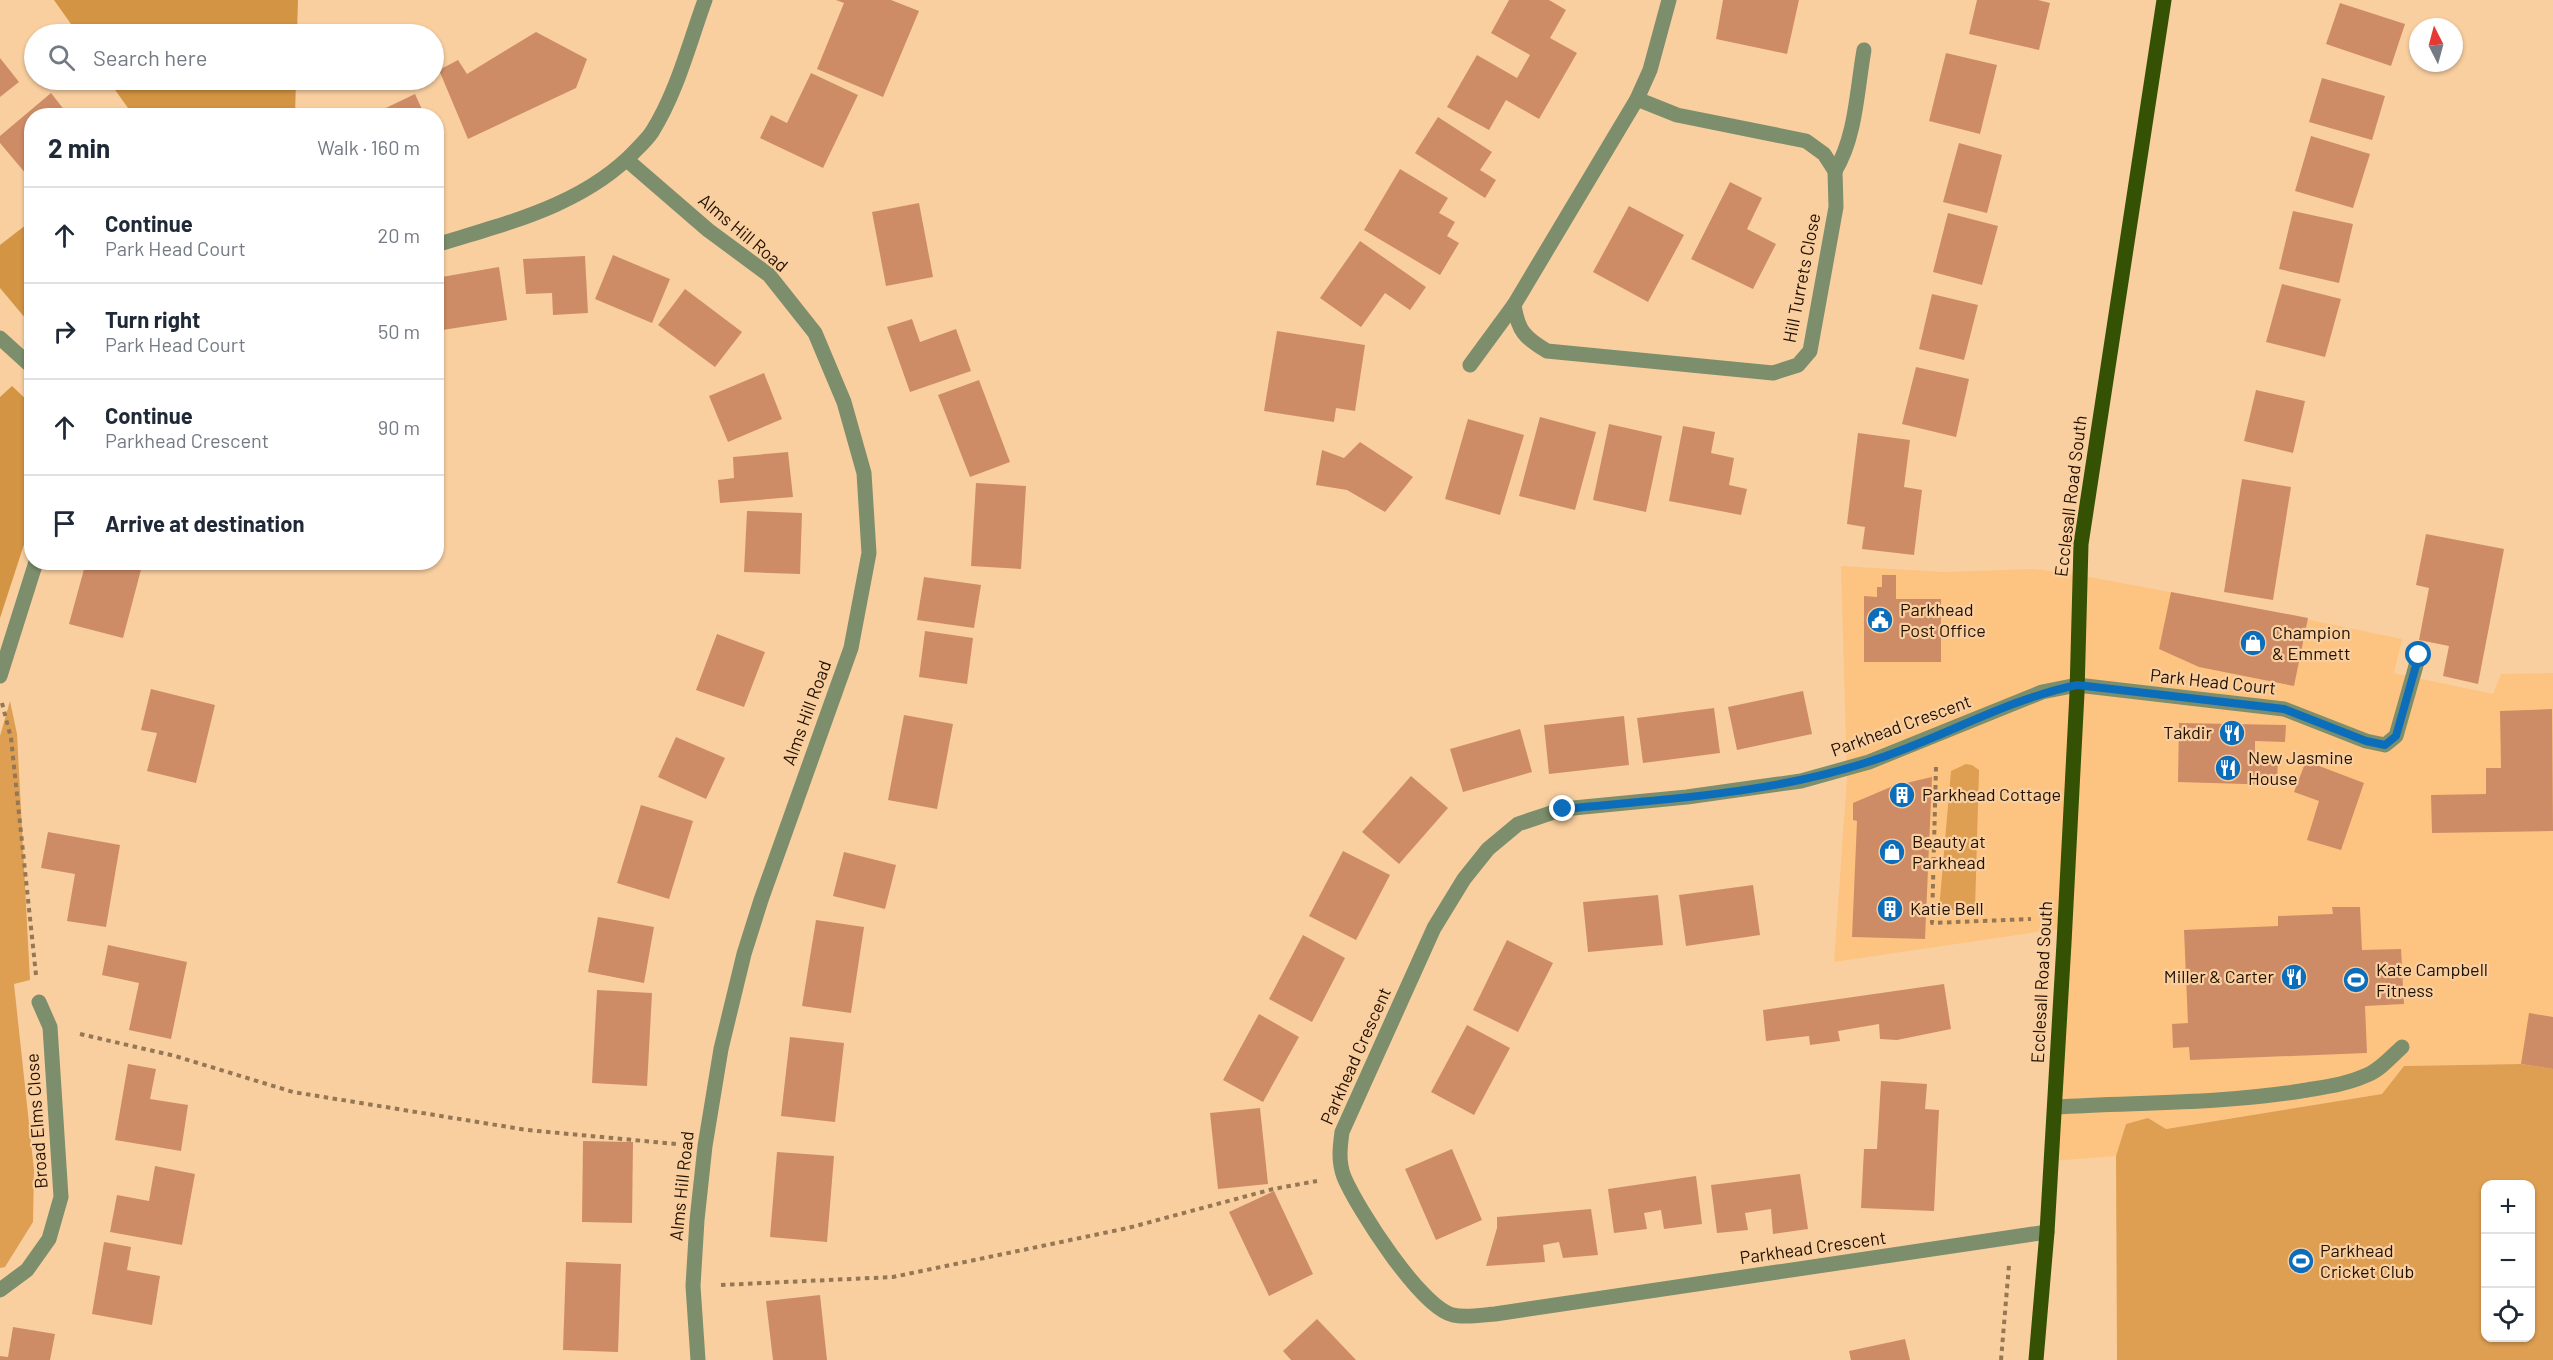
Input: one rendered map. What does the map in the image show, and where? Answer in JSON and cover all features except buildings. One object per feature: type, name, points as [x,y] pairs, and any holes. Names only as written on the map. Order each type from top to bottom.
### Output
[{"type":"main road","name":"Ecclesall Road South","points":[[2036,1360],[2055,1107],[2077,685],[2081,544],[2154,52],[2164,0]]},
{"type":"street","points":[[444,242],[550,207],[596,184],[627,160],[651,134],[670,97],[705,0]]},
{"type":"street","points":[[1470,365],[1514,305],[1637,99],[1650,70],[1669,0]]},
{"type":"street","points":[[1637,99],[1677,115],[1806,141],[1824,153],[1835,171],[1843,158],[1849,139],[1864,50]]},
{"type":"street","name":"Alms Hill Road","points":[[627,160],[708,230],[769,275],[815,333],[844,402],[864,473],[869,553],[851,648],[744,954],[721,1049],[705,1146],[697,1220],[693,1286],[698,1360]]},
{"type":"street","name":"Hill Turrets Close","points":[[1514,305],[1517,324],[1528,340],[1547,351],[1773,373],[1798,365],[1810,351],[1836,207],[1835,171]]},
{"type":"street","points":[[0,338],[24,360]]},
{"type":"street","points":[[0,676],[33,570]]},
{"type":"street","name":"Park Head Court","points":[[2077,685],[2284,709],[2366,741],[2385,745],[2396,736],[2419,655]]},
{"type":"street","name":"Parkhead Crescent","points":[[2047,1232],[1495,1314],[1453,1315],[1430,1302],[1412,1282],[1372,1225],[1344,1176],[1339,1154],[1342,1131],[1434,928],[1464,879],[1482,856],[1518,824],[1563,809],[1687,797],[1801,781],[1869,762],[2043,692],[2077,685]]},
{"type":"street","name":"Broad Elms Close","points":[[0,1290],[27,1270],[49,1239],[62,1197],[50,1027],[39,1002]]},
{"type":"street","points":[[2055,1107],[2125,1103],[2184,1103],[2271,1096],[2338,1086],[2370,1074],[2402,1047]]},
{"type":"path","points":[[0,697],[11,738],[39,1002]]},
{"type":"path","points":[[1936,735],[1932,923],[2031,919]]},
{"type":"path","points":[[50,1027],[175,1056],[293,1092],[527,1130],[705,1146]]},
{"type":"path","points":[[693,1286],[893,1277],[1128,1228],[1273,1189],[1344,1176]]},
{"type":"path","points":[[2001,1360],[2009,1262]]},
{"type":"shaded area","points":[[54,0],[298,0],[297,24],[71,24]]},
{"type":"shaded area","points":[[115,90],[296,90],[295,108],[128,108]]},
{"type":"shaded area","points":[[24,226],[24,317],[0,288],[0,245]]},
{"type":"shaded area","points":[[12,386],[24,397],[24,544],[0,618],[0,397]]},
{"type":"shaded area","points":[[1841,566],[1944,572],[2035,569],[2213,600],[2402,639],[2394,673],[2493,694],[2501,674],[2553,673],[2553,1069],[2521,1064],[2404,1066],[2382,1094],[2165,1129],[2126,1124],[2116,1156],[2052,1161],[2065,928],[1834,962],[1847,778]]},
{"type":"shaded area","points":[[10,701],[17,734],[30,980],[14,984],[34,1170],[33,1222],[5,1267],[0,1268],[0,736]]},
{"type":"shaded area","points":[[1966,764],[1979,770],[1975,910],[1939,910],[1951,771]]},
{"type":"shaded area","name":"Parkhead Cricket Club","points":[[2521,1064],[2553,1069],[2553,1360],[2117,1360],[2116,1156],[2126,1124],[2148,1118],[2166,1129],[2382,1094],[2404,1066]]},
{"type":"place","name":"Parkhead Post Office","points":[[1880,620]]},
{"type":"place","name":"Champion & Emmett","points":[[2253,643]]},
{"type":"place","name":"Takdir","points":[[2232,733]]},
{"type":"place","name":"New Jasmine House","points":[[2228,768]]},
{"type":"place","name":"Parkhead Cottage","points":[[1902,795]]},
{"type":"place","name":"Beauty at Parkhead","points":[[1892,852]]},
{"type":"place","name":"Katie Bell","points":[[1890,909]]},
{"type":"place","name":"Miller & Carter","points":[[2294,977]]},
{"type":"place","name":"Kate Campbell Fitness","points":[[2356,980]]},
{"type":"place","name":"Parkhead Cricket Club","points":[[2301,1261]]},
{"type":"route","points":[[1563,809],[1687,797],[1801,781],[1869,762],[2043,692],[2077,685],[2284,709],[2366,741],[2385,745],[2396,736],[2419,655]]}]
